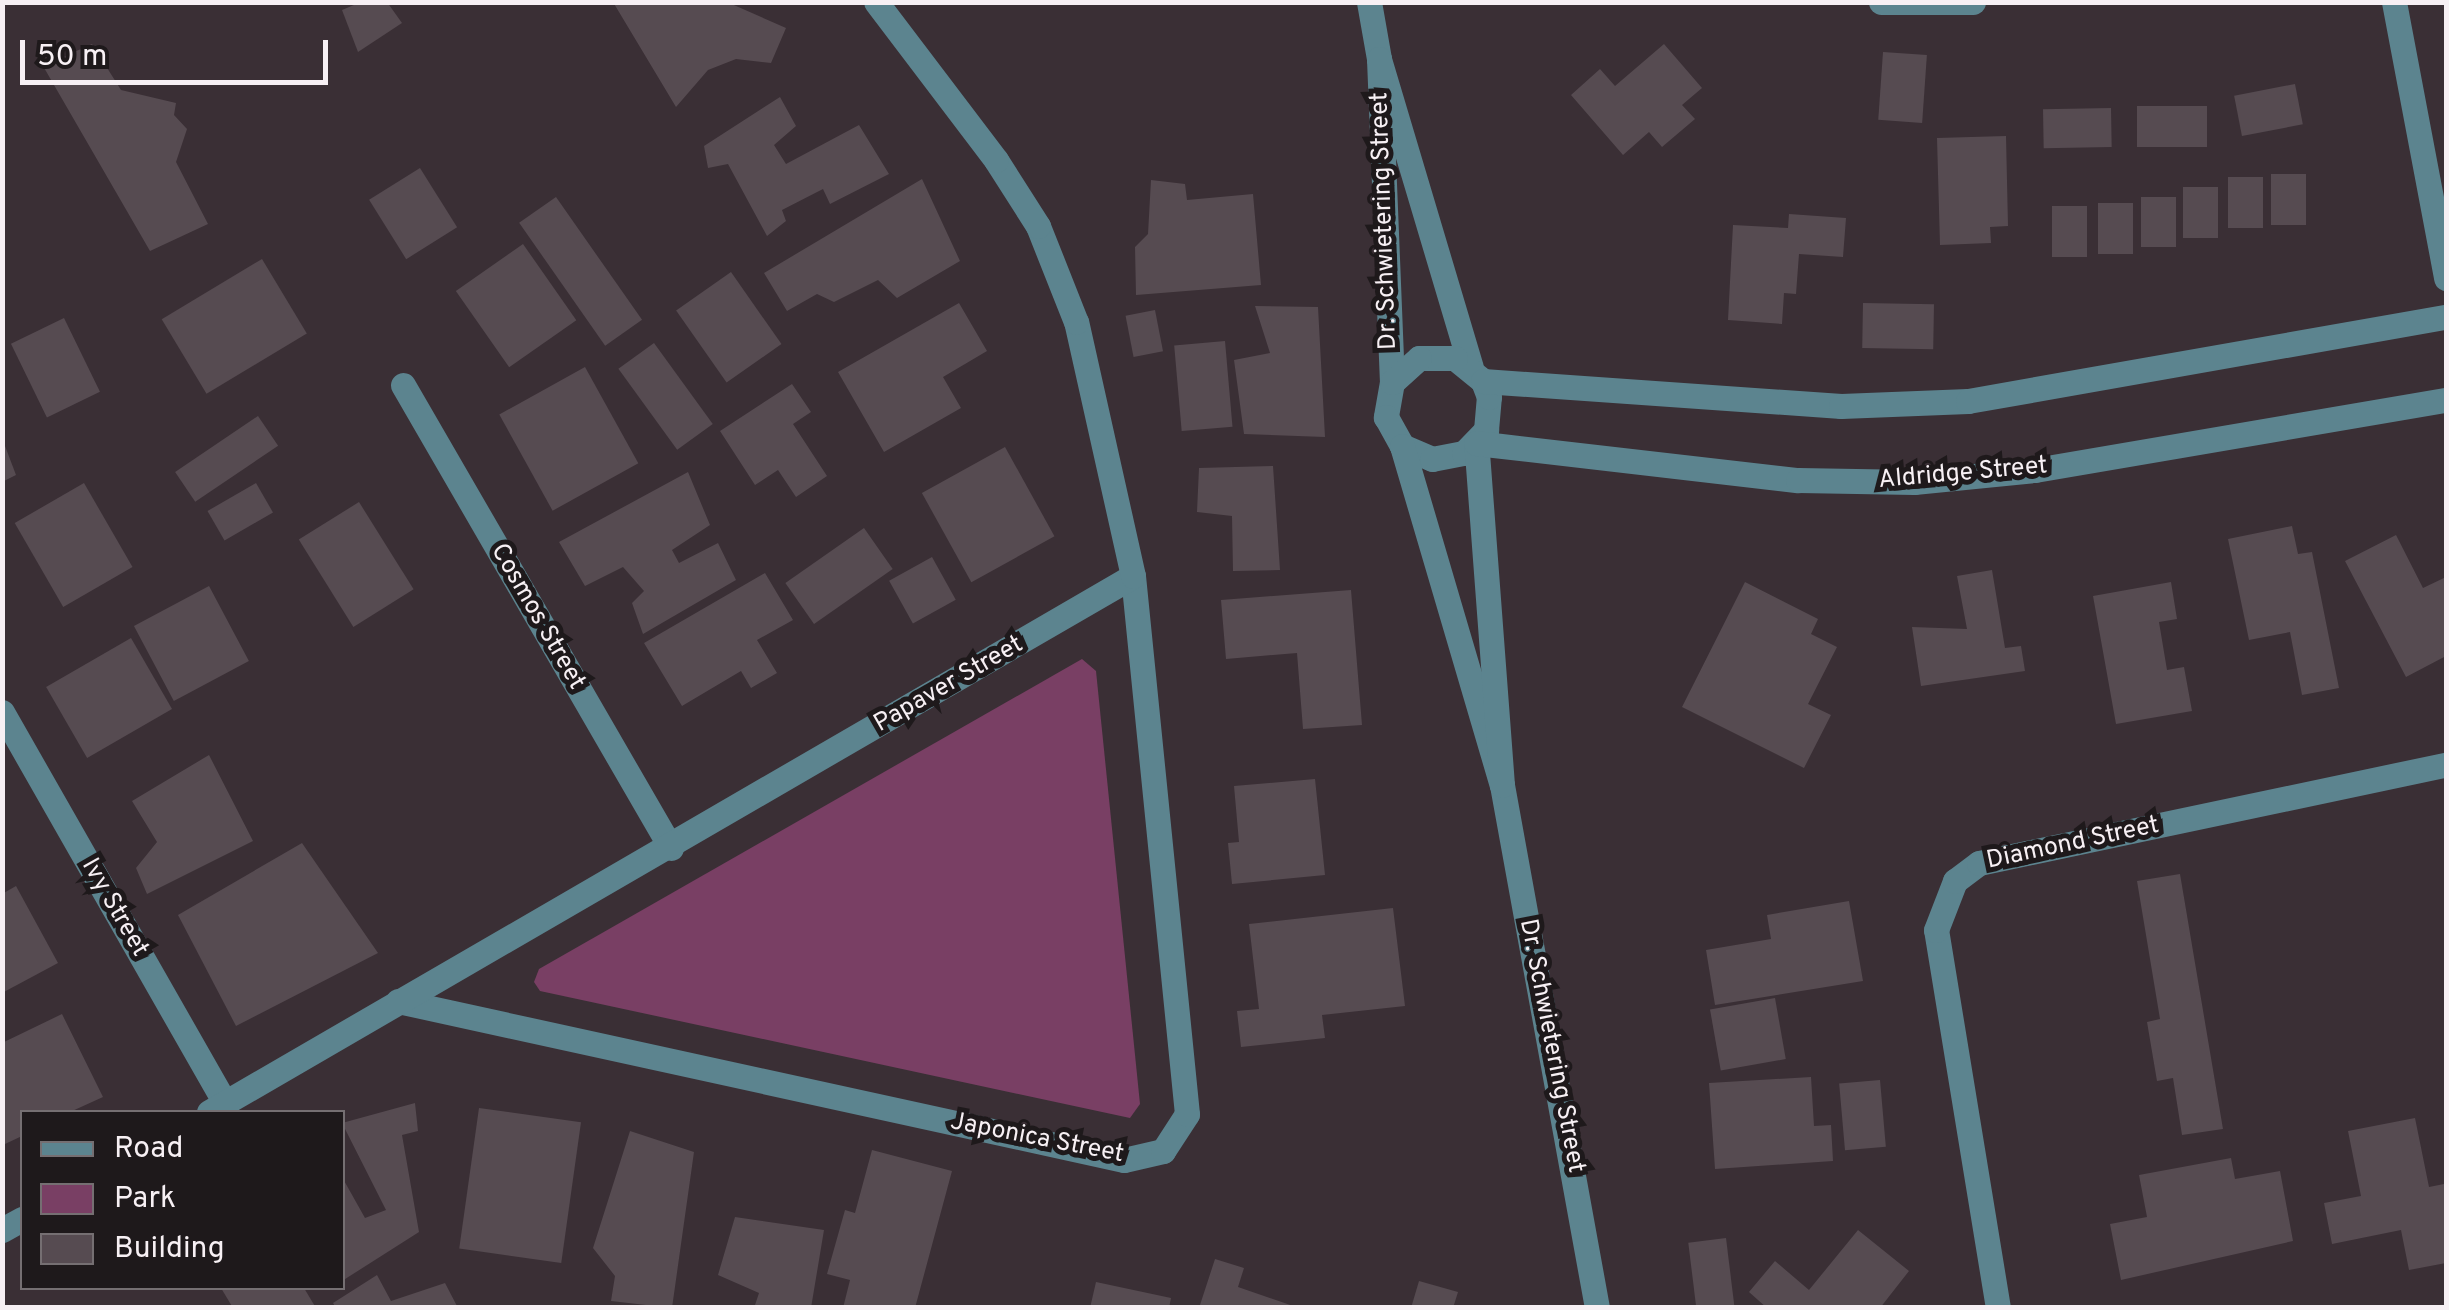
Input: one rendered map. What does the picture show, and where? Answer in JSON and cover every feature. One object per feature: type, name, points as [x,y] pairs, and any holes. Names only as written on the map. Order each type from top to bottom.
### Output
[{"type":"street","points":[[876,2],[996,160],[1038,226],[1076,322],[1133,576]]},
{"type":"street","name":"Dr. Schwietering Street","points":[[1368,2],[1378,59],[1392,382]]},
{"type":"street","points":[[1881,2],[1974,2]]},
{"type":"street","points":[[2394,2],[2446,278]]},
{"type":"street","name":"Dr. Schwietering Street","points":[[1378,59],[1477,374]]},
{"type":"street","points":[[1477,374],[1490,414],[1476,443],[1449,459],[1416,455],[1402,446],[1386,417],[1392,382],[1419,358],[1455,358],[1477,374],[1840,406],[1968,401],[2446,316]]},
{"type":"street","name":"Cosmos Street","points":[[403,385],[672,848]]},
{"type":"street","name":"Aldridge Street","points":[[1476,443],[1798,480],[1914,482],[2035,470],[2446,400]]},
{"type":"street","name":"Dr. Schwietering Street","points":[[1476,443],[1502,785],[1597,1308]]},
{"type":"street","name":"Dr. Schwietering Street","points":[[1402,446],[1502,785]]},
{"type":"street","name":"Papaver Street","points":[[217,1108],[398,1001],[672,848],[1133,576]]},
{"type":"street","name":"Japonica Street","points":[[398,1001],[1124,1160],[1163,1151],[1187,1114],[1133,576]]},
{"type":"street","name":"Ivy Street","points":[[2,712],[217,1108]]},
{"type":"street","name":"Diamond Street","points":[[1998,1308],[1936,930],[1955,880],[1978,863],[2446,765]]},
{"type":"green space","points":[[1082,659],[1096,671],[1140,1104],[1130,1118],[540,991],[534,982],[539,969]]},
{"type":"building","points":[[361,2],[387,2],[402,23],[358,52],[342,10]]},
{"type":"building","points":[[613,2],[727,2],[786,28],[771,63],[736,59],[708,70],[676,107]]},
{"type":"building","points":[[92,44],[121,90],[176,103],[174,115],[187,129],[176,162],[208,224],[150,251],[43,66]]},
{"type":"building","points":[[1664,44],[1702,88],[1682,105],[1695,119],[1662,147],[1649,132],[1623,155],[1571,95],[1600,69],[1615,86]]},
{"type":"building","points":[[1883,52],[1927,55],[1922,123],[1878,120]]},
{"type":"building","points":[[2295,84],[2303,124],[2242,136],[2234,96]]},
{"type":"building","points":[[780,97],[796,126],[774,145],[786,164],[859,125],[889,174],[830,204],[823,189],[782,210],[786,221],[767,236],[728,164],[708,168],[704,146]]},
{"type":"building","points":[[2137,106],[2207,106],[2207,147],[2137,147]]},
{"type":"building","points":[[2111,108],[2112,147],[2044,148],[2043,109]]},
{"type":"building","points":[[2006,136],[2008,226],[1990,227],[1991,243],[1940,245],[1937,138]]},
{"type":"building","points":[[420,168],[457,227],[406,259],[369,200]]},
{"type":"building","points":[[2271,174],[2306,174],[2306,225],[2271,225]]},
{"type":"building","points":[[2228,177],[2263,177],[2263,228],[2228,228]]},
{"type":"building","points":[[922,179],[960,261],[897,298],[878,280],[834,302],[817,294],[787,311],[764,273]]},
{"type":"building","points":[[1151,180],[1185,184],[1187,200],[1253,194],[1261,285],[1136,295],[1135,247],[1148,234]]},
{"type":"building","points":[[2183,187],[2218,187],[2218,238],[2183,238]]},
{"type":"building","points":[[556,197],[642,320],[605,346],[519,223]]},
{"type":"building","points":[[2141,197],[2176,197],[2176,247],[2141,247]]},
{"type":"building","points":[[2098,203],[2133,203],[2133,254],[2098,254]]},
{"type":"building","points":[[2052,206],[2087,206],[2087,257],[2052,257]]},
{"type":"building","points":[[1789,214],[1846,218],[1843,257],[1799,254],[1796,294],[1784,293],[1782,324],[1728,320],[1733,225],[1788,228]]},
{"type":"building","points":[[523,244],[576,320],[509,367],[456,291]]},
{"type":"building","points":[[262,259],[307,334],[207,394],[162,319]]},
{"type":"building","points":[[731,272],[781,344],[727,383],[676,310]]},
{"type":"building","points":[[959,303],[987,351],[943,377],[961,408],[884,452],[838,372]]},
{"type":"building","points":[[1863,303],[1934,304],[1933,349],[1862,348]]},
{"type":"building","points":[[1255,306],[1318,307],[1325,437],[1244,434],[1234,360],[1270,353]]},
{"type":"building","points":[[1155,310],[1163,351],[1134,357],[1126,316]]},
{"type":"building","points":[[64,318],[100,392],[47,418],[11,344]]},
{"type":"building","points":[[1225,341],[1232,427],[1182,431],[1174,345]]},
{"type":"building","points":[[654,343],[713,424],[677,450],[618,369]]},
{"type":"building","points":[[585,367],[638,463],[553,511],[499,415]]},
{"type":"building","points":[[792,384],[811,412],[793,424],[827,476],[796,497],[778,470],[755,485],[720,431]]},
{"type":"building","points":[[258,416],[278,446],[195,502],[175,472]]},
{"type":"building","points":[[2,438],[16,475],[2,482]]},
{"type":"building","points":[[1005,447],[1054,536],[971,582],[922,493]]},
{"type":"building","points":[[1273,466],[1280,570],[1233,571],[1232,516],[1197,512],[1199,468]]},
{"type":"building","points":[[688,472],[710,525],[672,550],[679,563],[718,543],[736,580],[643,634],[632,603],[644,591],[623,567],[585,586],[559,542]]},
{"type":"building","points":[[84,483],[132,567],[63,607],[15,523]]},
{"type":"building","points":[[256,483],[273,512],[225,540],[208,511]]},
{"type":"building","points":[[359,502],[414,589],[353,627],[299,540]]},
{"type":"building","points":[[2292,526],[2298,554],[2312,552],[2339,688],[2302,695],[2290,632],[2249,640],[2228,539]]},
{"type":"building","points":[[864,528],[893,569],[814,624],[785,583]]},
{"type":"building","points":[[2396,535],[2423,588],[2446,577],[2446,656],[2406,677],[2345,561]]},
{"type":"building","points":[[932,557],[956,600],[913,624],[889,581]]},
{"type":"building","points":[[1992,570],[2005,648],[2021,646],[2025,671],[1921,686],[1912,627],[1967,629],[1957,576]]},
{"type":"building","points":[[765,573],[793,620],[757,640],[777,673],[751,688],[741,671],[682,706],[644,643]]},
{"type":"building","points":[[1745,582],[1818,619],[1811,634],[1837,647],[1808,704],[1831,715],[1804,768],[1682,707]]},
{"type":"building","points":[[2171,582],[2177,619],[2159,622],[2167,670],[2184,667],[2192,711],[2116,724],[2093,596]]},
{"type":"building","points":[[209,586],[249,661],[174,701],[134,626]]},
{"type":"building","points":[[1351,590],[1362,725],[1303,729],[1297,653],[1226,659],[1221,600]]},
{"type":"building","points":[[131,638],[172,709],[87,758],[46,687]]},
{"type":"building","points":[[209,755],[253,841],[147,894],[136,868],[157,842],[132,801]]},
{"type":"building","points":[[1315,779],[1325,875],[1232,884],[1228,843],[1239,842],[1234,786]]},
{"type":"building","points":[[302,843],[378,953],[236,1026],[178,915]]},
{"type":"building","points":[[2180,874],[2223,1129],[2182,1135],[2173,1078],[2157,1081],[2147,1022],[2160,1019],[2137,881]]},
{"type":"building","points":[[16,886],[58,963],[2,993],[2,894]]},
{"type":"building","points":[[1849,901],[1863,981],[1715,1005],[1706,950],[1771,939],[1767,915]]},
{"type":"building","points":[[1393,908],[1405,1006],[1322,1015],[1325,1038],[1241,1047],[1237,1011],[1259,1009],[1249,924]]},
{"type":"building","points":[[1775,998],[1786,1059],[1721,1071],[1710,1009]]},
{"type":"building","points":[[62,1014],[103,1097],[74,1110],[20,1110],[20,1137],[5,1144],[2,1043]]},
{"type":"building","points":[[1811,1077],[1814,1126],[1831,1125],[1833,1161],[1715,1169],[1709,1083]]},
{"type":"building","points":[[1880,1080],[1886,1147],[1845,1150],[1839,1084]]},
{"type":"building","points":[[415,1103],[418,1131],[402,1135],[419,1232],[345,1279],[345,1182],[365,1218],[386,1210],[345,1122]]},
{"type":"building","points":[[479,1108],[581,1122],[561,1263],[459,1249]]},
{"type":"building","points":[[2415,1118],[2429,1187],[2444,1184],[2446,1263],[2409,1270],[2401,1230],[2332,1244],[2324,1203],[2361,1196],[2348,1131]]},
{"type":"building","points":[[630,1131],[694,1152],[672,1308],[611,1301],[615,1276],[593,1248]]},
{"type":"building","points":[[872,1150],[952,1171],[915,1308],[843,1308],[850,1280],[827,1274],[845,1210],[855,1213]]},
{"type":"building","points":[[2231,1158],[2235,1179],[2280,1171],[2293,1241],[2121,1280],[2110,1224],[2147,1217],[2139,1175]]},
{"type":"building","points":[[735,1217],[824,1230],[811,1308],[754,1308],[759,1293],[718,1275]]},
{"type":"building","points":[[1858,1230],[1909,1271],[1880,1308],[1767,1308],[1749,1292],[1775,1261],[1809,1290]]},
{"type":"building","points":[[1726,1238],[1735,1307],[1696,1308],[1688,1243]]},
{"type":"building","points":[[1215,1259],[1244,1268],[1238,1287],[1299,1308],[1199,1308]]},
{"type":"building","points":[[377,1275],[391,1301],[445,1283],[457,1306],[336,1308],[333,1303]]},
{"type":"building","points":[[1419,1281],[1458,1292],[1453,1308],[1411,1308]]},
{"type":"building","points":[[1096,1282],[1171,1298],[1169,1308],[1090,1308]]},
{"type":"building","points":[[222,1290],[305,1290],[316,1308],[233,1308]]}]
